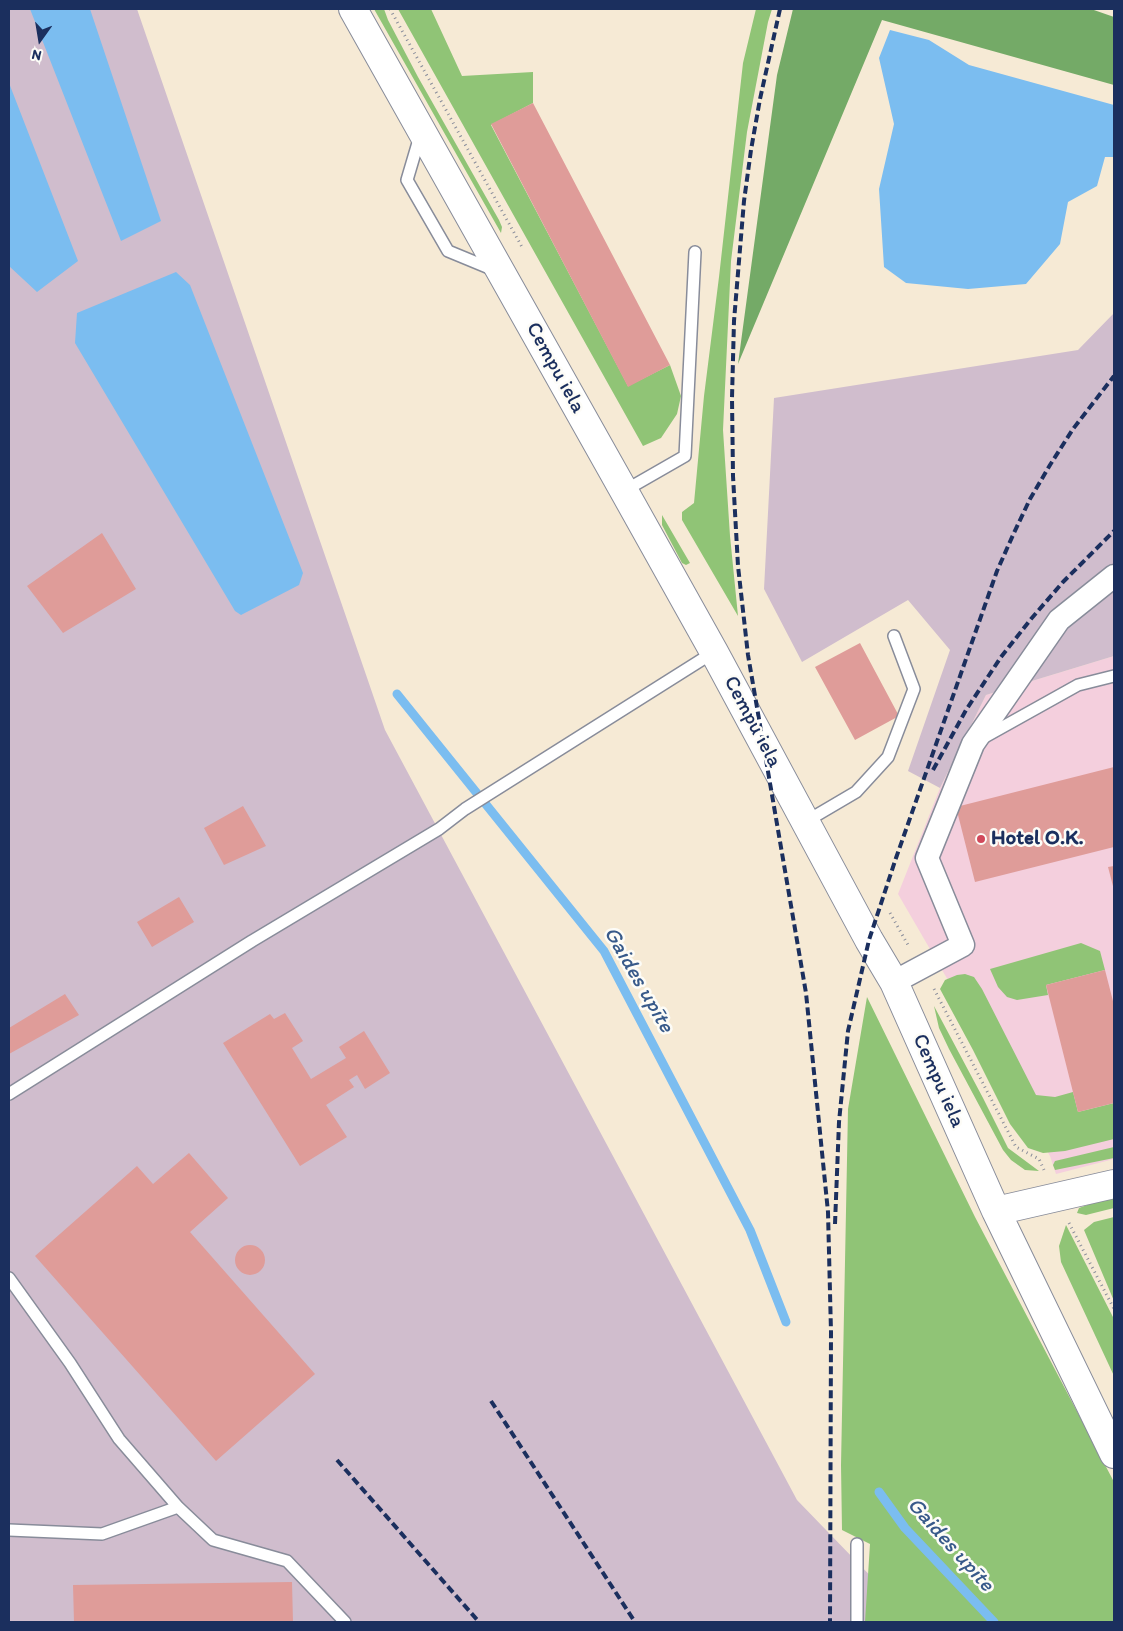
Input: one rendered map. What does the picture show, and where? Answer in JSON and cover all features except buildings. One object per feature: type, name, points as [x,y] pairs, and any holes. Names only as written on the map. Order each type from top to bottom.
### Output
[{"type":"main road","name":"Cempu iela","points":[[353,9],[714,652],[805,822],[894,982],[996,1211],[1114,1454]]},
{"type":"main road","points":[[996,1211],[1114,1184]]},
{"type":"street","points":[[894,982],[962,945],[927,858],[973,744],[1059,620],[1114,576]]},
{"type":"lane","points":[[422,132],[407,180],[448,251],[501,273]]},
{"type":"lane","points":[[624,491],[685,456],[694,252]]},
{"type":"lane","points":[[805,822],[856,792],[888,757],[914,689],[894,636]]},
{"type":"lane","points":[[9,1094],[252,941],[438,829],[465,809],[714,652]]},
{"type":"lane","points":[[973,744],[1078,685],[1114,676]]},
{"type":"lane","points":[[9,1278],[70,1363],[119,1439],[178,1507],[213,1540],[287,1561],[345,1622]]},
{"type":"lane","points":[[9,1530],[102,1534],[178,1507]]},
{"type":"lane","points":[[857,1544],[857,1622]]},
{"type":"path","points":[[390,9],[523,248]]},
{"type":"path","points":[[937,995],[1016,1147],[1038,1159]]},
{"type":"path","points":[[1070,1224],[1114,1309]]},
{"type":"shaded area","points":[[9,9],[137,9],[385,730],[797,1500],[915,1622],[9,1622]]},
{"type":"shaded area","points":[[1114,313],[1114,656],[986,695],[940,788],[908,771],[950,650],[908,600],[802,662],[764,589],[774,398],[1078,350]]},
{"type":"shaded area","points":[[1114,656],[1114,1159],[1056,1174],[1050,1156],[898,894],[940,788],[986,695]]},
{"type":"green space","points":[[374,9],[384,9],[418,77],[499,220],[502,227],[501,233]]},
{"type":"green space","points":[[398,9],[431,9],[462,76],[533,72],[533,103],[491,125],[628,386],[670,365],[681,396],[677,414],[661,438],[643,446]]},
{"type":"green space","points":[[756,9],[772,9],[747,132],[731,261],[723,430],[730,536],[738,616],[682,520],[682,512],[694,503],[704,396],[743,63]]},
{"type":"green space","points":[[793,9],[1091,9],[1114,17],[1114,85],[882,20],[738,364],[777,75]]},
{"type":"green space","points":[[662,515],[690,563],[686,565],[682,563],[662,525]]},
{"type":"green space","points":[[1081,943],[1100,951],[1105,970],[1046,985],[1048,995],[1017,1000],[1007,997],[998,987],[990,969]]},
{"type":"green space","points":[[965,974],[974,977],[982,989],[1036,1095],[1055,1097],[1073,1092],[1078,1112],[1114,1103],[1114,1139],[1065,1151],[1043,1153],[1028,1148],[1010,1124],[940,989],[945,980]]},
{"type":"green space","points":[[867,997],[975,1217],[1114,1482],[1114,1622],[865,1622],[870,1544],[842,1530],[841,1465],[848,1109]]},
{"type":"green space","points":[[934,1006],[1008,1148],[1039,1171],[1025,1170],[1011,1160],[1003,1150],[949,1049],[939,1028]]},
{"type":"green space","points":[[1114,1147],[1114,1158],[1055,1170],[1053,1165],[1055,1161]]},
{"type":"green space","points":[[1114,1195],[1114,1208],[1086,1215],[1077,1213],[1079,1208]]},
{"type":"green space","points":[[1114,1217],[1114,1301],[1084,1230],[1094,1222]]},
{"type":"green space","points":[[1066,1225],[1114,1319],[1114,1376],[1061,1262],[1059,1246]]},
{"type":"water","points":[[30,9],[90,9],[161,221],[121,241]]},
{"type":"water","points":[[890,30],[929,40],[969,65],[1114,105],[1114,157],[1105,157],[1097,186],[1068,202],[1060,244],[1026,284],[968,289],[906,283],[884,267],[879,189],[894,124],[879,58]]},
{"type":"water","points":[[9,83],[78,261],[37,292],[9,266]]},
{"type":"water","points":[[176,272],[190,285],[303,573],[299,585],[241,615],[235,611],[75,343],[77,313]]},
{"type":"waterway","name":"Gaides upīte","points":[[397,694],[604,951],[750,1230],[786,1322]]},
{"type":"waterway","name":"Gaides upīte","points":[[879,1492],[905,1528],[994,1622]]},
{"type":"railway","points":[[780,9],[760,99],[744,201],[734,321],[732,398],[733,476],[738,566],[748,655],[806,993],[828,1212],[831,1332],[830,1622]]},
{"type":"railway","points":[[835,1224],[839,1122],[848,1031],[869,940],[997,571],[1030,499],[1050,465],[1073,429],[1114,376]]},
{"type":"railway","points":[[933,770],[966,710],[1001,657],[1063,582],[1114,531]]},
{"type":"railway","points":[[491,1401],[635,1622]]},
{"type":"railway","points":[[337,1460],[479,1622]]},
{"type":"place","name":"Hotel O.K.","points":[[981,839]]}]
